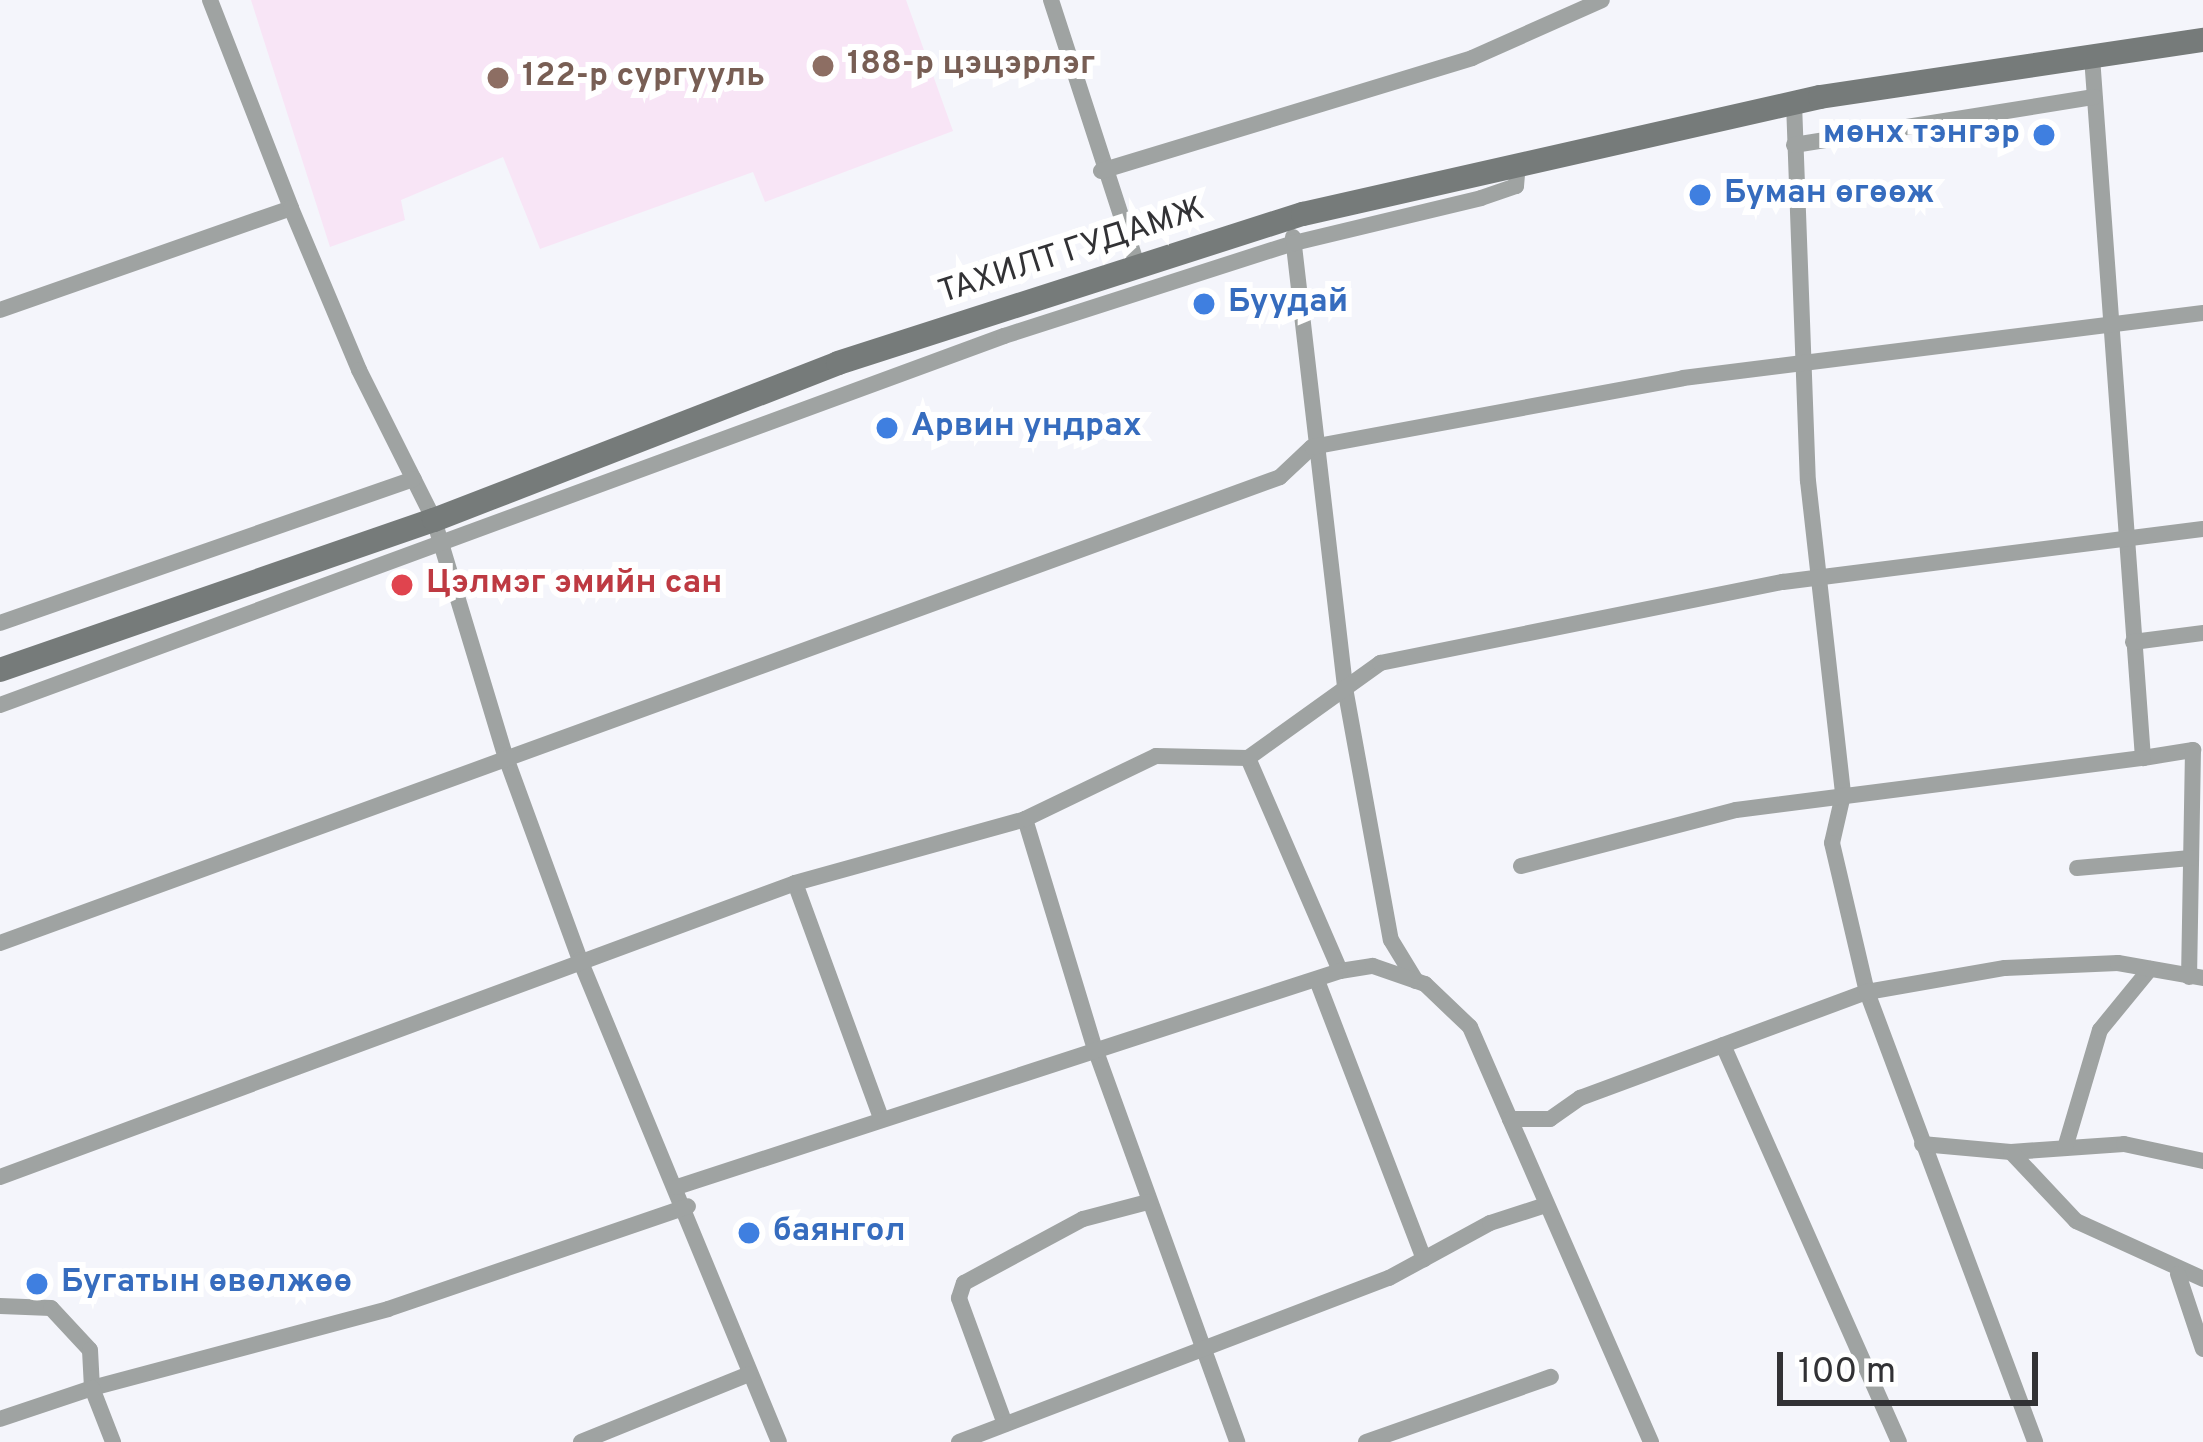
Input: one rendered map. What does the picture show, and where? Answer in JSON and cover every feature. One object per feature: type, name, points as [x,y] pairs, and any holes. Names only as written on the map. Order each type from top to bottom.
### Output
[{"type":"main road","name":"ТАХИЛТ ГУДАМЖ","points":[[0,670],[434,520],[838,363],[1138,267],[1292,230],[1518,166],[1794,103],[2203,40]]},
{"type":"street","points":[[210,0],[291,208],[434,520],[506,755],[580,960],[688,1206],[779,1442]]},
{"type":"street","points":[[1051,0],[1102,171],[1138,267]]},
{"type":"street","points":[[1102,171],[1472,58],[1601,0]]},
{"type":"street","points":[[2092,57],[2105,326],[2129,542],[2143,758]]},
{"type":"street","points":[[1794,145],[2094,97]]},
{"type":"street","points":[[1794,103],[1808,481],[1824,578],[1843,795],[1832,842],[1867,992],[2036,1442]]},
{"type":"street","points":[[0,310],[291,208]]},
{"type":"street","points":[[0,704],[1292,230],[1312,447],[1345,688],[1391,940],[1417,981],[1470,1027],[1651,1442]]},
{"type":"street","points":[[0,943],[1280,477],[1312,447],[1806,362],[2203,313]]},
{"type":"street","points":[[838,363],[844,394]]},
{"type":"street","points":[[712,412],[724,438]]},
{"type":"street","points":[[0,623],[414,479]]},
{"type":"street","points":[[0,1178],[795,883],[1025,819],[1156,755],[1248,758],[1380,663],[1824,578],[2203,529]]},
{"type":"street","points":[[2133,642],[2203,633]]},
{"type":"street","points":[[1510,1119],[1550,1119],[1580,1098],[1867,992],[2005,968],[2150,969],[2196,978],[2191,858],[2198,750],[1736,811],[1521,866]]},
{"type":"street","points":[[1248,758],[1340,971]]},
{"type":"street","points":[[1025,819],[1094,1046],[1238,1442]]},
{"type":"street","points":[[2077,868],[2191,858]]},
{"type":"street","points":[[795,883],[880,1118]]},
{"type":"street","points":[[677,1187],[1094,1046],[1318,983],[1340,971],[1373,966],[1417,981]]},
{"type":"street","points":[[2065,1148],[2100,1030],[2150,969]]},
{"type":"street","points":[[1318,983],[1424,1259]]},
{"type":"street","points":[[1723,1045],[1899,1442]]},
{"type":"street","points":[[1922,1144],[2011,1152],[2124,1144],[2203,1161]]},
{"type":"street","points":[[2011,1152],[2076,1221],[2177,1274],[2203,1279]]},
{"type":"street","points":[[1005,1424],[959,1298],[964,1283],[1083,1219],[1148,1202]]},
{"type":"street","points":[[959,1442],[1424,1259],[1490,1222],[1546,1205]]},
{"type":"street","points":[[0,1419],[92,1388],[388,1309],[688,1206]]},
{"type":"street","points":[[2177,1274],[2203,1349]]},
{"type":"street","points":[[0,1306],[51,1308],[90,1350],[92,1388],[113,1442]]},
{"type":"street","points":[[581,1442],[749,1374]]},
{"type":"street","points":[[1366,1442],[1551,1377]]},
{"type":"shaded area","name":"122-р сургууль","points":[[251,0],[906,0],[953,131],[765,202],[753,172],[540,249],[503,157],[401,200],[405,220],[330,247]]},
{"type":"place","name":"188-р цэцэрлэг","points":[[823,66]]},
{"type":"place","name":"122-р сургууль","points":[[498,78]]},
{"type":"place","name":"мөнх тэнгэр","points":[[2044,135]]},
{"type":"place","name":"Буман өгөөж","points":[[1700,195]]},
{"type":"place","name":"Буудай","points":[[1204,304]]},
{"type":"place","name":"Арвин ундрах","points":[[887,428]]},
{"type":"place","name":"Цэлмэг эмийн сан","points":[[402,585]]},
{"type":"place","name":"баянгол","points":[[749,1233]]},
{"type":"place","name":"Бугатын өвөлжөө","points":[[37,1284]]}]
